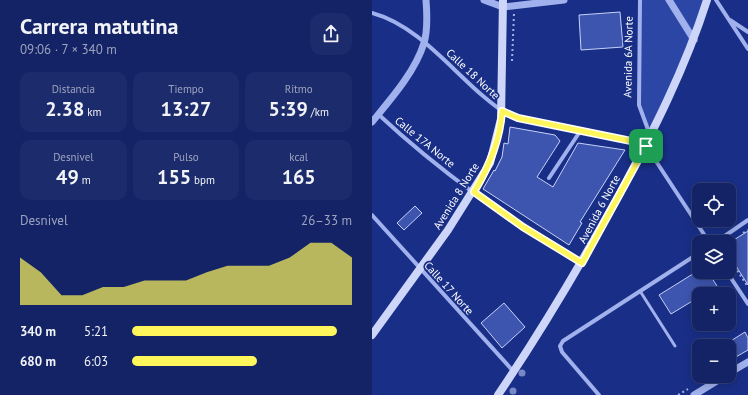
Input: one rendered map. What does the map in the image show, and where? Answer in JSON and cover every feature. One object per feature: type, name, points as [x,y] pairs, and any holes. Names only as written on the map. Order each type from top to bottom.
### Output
[{"type":"main road","name":"Avenida 6 Norte","points":[[498,395],[582,263],[646,146],[694,40],[707,0]]},
{"type":"main road","name":"Avenida 8 Norte","points":[[372,336],[474,192],[490,163],[499,132],[502,111],[503,3]]},
{"type":"street","points":[[372,122],[413,67],[424,42],[427,17],[426,0]]},
{"type":"street","points":[[484,0],[514,5],[564,0]]},
{"type":"street","name":"Avenida 6A Norte","points":[[640,0],[639,106],[650,137]]},
{"type":"street","points":[[669,0],[694,40]]},
{"type":"street","points":[[716,0],[748,49]]},
{"type":"street","name":"Calle 18 Norte","points":[[372,13],[395,23],[424,42],[502,111],[518,118],[636,142],[646,146]]},
{"type":"street","points":[[729,20],[748,32]]},
{"type":"street","name":"Calle 17A Norte","points":[[378,114],[474,192],[523,227],[582,263]]},
{"type":"street","points":[[549,178],[581,130]]},
{"type":"street","points":[[646,146],[703,235]]},
{"type":"street","name":"Calle 17 Norte","points":[[372,215],[419,269],[514,372]]},
{"type":"street","points":[[726,235],[748,220]]},
{"type":"street","points":[[599,395],[562,352],[560,346],[563,340],[692,258]]},
{"type":"street","points":[[732,279],[748,304]]},
{"type":"street","points":[[736,369],[748,362]]},
{"type":"street","points":[[694,395],[714,383]]},
{"type":"lane","points":[[640,291],[675,346]]},
{"type":"path","points":[[512,65],[514,5]]},
{"type":"path","points":[[736,269],[748,288]]},
{"type":"shaded area","points":[[640,0],[707,0],[651,137],[639,105]]},
{"type":"building","points":[[620,12],[623,47],[581,50],[579,15]]},
{"type":"building","points":[[510,127],[555,135],[560,141],[537,177],[553,187],[578,143],[625,150],[580,222],[582,223],[569,245],[483,189],[502,157],[504,143],[508,144]]},
{"type":"building","points":[[415,206],[422,213],[404,230],[397,223]]},
{"type":"building","points":[[748,231],[748,285],[736,266],[736,239]]},
{"type":"building","points":[[692,274],[692,279],[712,279],[717,286],[692,287],[692,301],[671,314],[659,295]]},
{"type":"building","points":[[504,303],[525,327],[502,348],[481,323]]},
{"type":"building","points":[[745,332],[748,338],[748,350],[736,357],[736,339],[734,339]]},
{"type":"route","points":[[502,111],[510,116],[518,118],[636,142],[646,146],[582,263],[523,227],[474,192],[490,163],[499,132],[502,111]]}]
